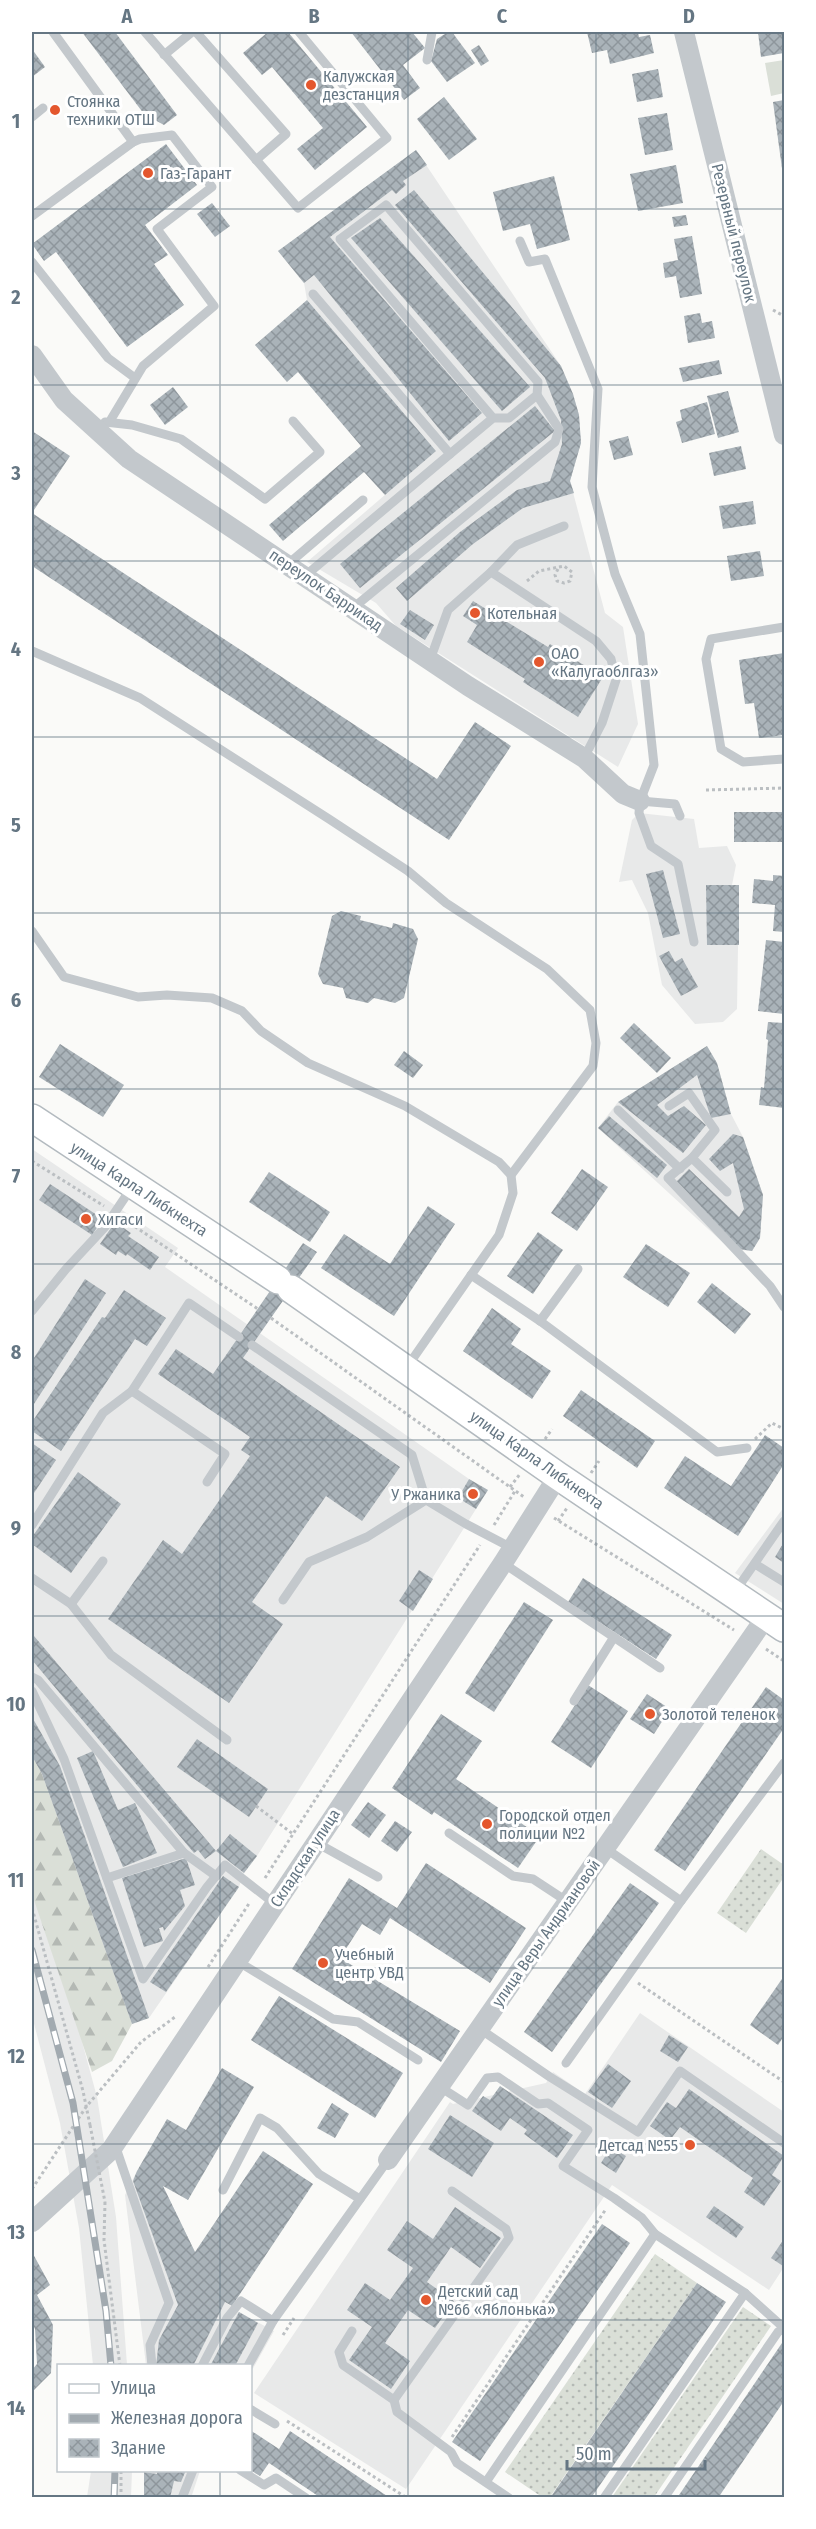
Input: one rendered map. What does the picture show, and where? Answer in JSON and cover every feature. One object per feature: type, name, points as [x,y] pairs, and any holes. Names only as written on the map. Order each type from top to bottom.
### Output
[{"type":"main road","name":"улица Карла Либкнехта","points":[[32,1118],[284,1285],[558,1476],[775,1623]]},
{"type":"street","name":"Резервный переулок","points":[[684,32],[784,435]]},
{"type":"street","name":"переулок Баррикад","points":[[33,359],[64,400],[101,423],[129,459],[430,660],[584,758],[622,794],[640,801]]},
{"type":"street","name":"Складская улица","points":[[32,2222],[115,2145],[558,1476]]},
{"type":"street","name":"улица Веры Андриановой","points":[[388,2160],[605,1848],[775,1623]]},
{"type":"lane","points":[[53,32],[133,142]]},
{"type":"lane","points":[[145,32],[298,208],[387,138],[299,32]]},
{"type":"lane","points":[[164,55],[194,32],[286,134],[256,160]]},
{"type":"lane","points":[[427,60],[432,32]]},
{"type":"lane","points":[[32,117],[43,108]]},
{"type":"lane","points":[[32,216],[140,139],[172,135],[212,187],[157,229],[214,306],[142,366],[101,423]]},
{"type":"lane","points":[[353,608],[555,442],[559,429],[537,395],[538,382],[386,205],[340,239],[493,418]]},
{"type":"lane","points":[[520,241],[529,262],[545,259],[598,389],[592,487],[615,574],[640,634],[654,765],[640,801],[639,813],[651,846],[678,864],[694,942]]},
{"type":"lane","points":[[32,262],[108,358],[135,378]]},
{"type":"lane","points":[[313,294],[450,454]]},
{"type":"lane","points":[[304,576],[493,418],[509,418],[537,395]]},
{"type":"lane","points":[[101,423],[132,424],[181,440],[265,498],[320,452],[293,421]]},
{"type":"lane","points":[[287,565],[363,500]]},
{"type":"lane","points":[[430,660],[448,610],[491,572],[517,545],[564,526]]},
{"type":"lane","points":[[491,572],[596,641],[611,659],[616,680],[602,723],[584,758]]},
{"type":"lane","points":[[784,627],[711,639],[706,659],[721,749],[743,762],[784,759]]},
{"type":"lane","points":[[32,651],[140,698],[265,778],[408,871],[446,903],[547,969],[590,1010],[596,1043],[593,1066],[510,1175]]},
{"type":"lane","points":[[640,801],[675,804],[680,816]]},
{"type":"lane","points":[[32,931],[64,977],[138,997],[167,995],[212,998],[242,1011],[261,1030],[308,1063],[405,1106],[499,1162],[510,1175],[513,1193],[499,1235],[406,1369]]},
{"type":"lane","points":[[669,1106],[689,1093],[715,1130],[692,1158],[668,1178],[770,1286],[784,1307]]},
{"type":"lane","points":[[618,1110],[680,1169]]},
{"type":"lane","points":[[692,1158],[727,1192]]},
{"type":"lane","points":[[32,1311],[66,1269],[105,1227],[133,1185]]},
{"type":"lane","points":[[540,1321],[578,1269]]},
{"type":"lane","points":[[471,1275],[540,1321],[717,1452],[747,1448]]},
{"type":"lane","points":[[32,1525],[104,1413],[132,1391],[189,1303],[238,1336]]},
{"type":"lane","points":[[252,1345],[412,1455],[426,1500],[487,1534],[507,1555],[614,1637],[660,1668]]},
{"type":"lane","points":[[132,1391],[225,1454],[207,1482]]},
{"type":"lane","points":[[283,1600],[309,1562],[367,1537],[426,1500]]},
{"type":"lane","points":[[733,1595],[784,1521]]},
{"type":"lane","points":[[71,1604],[103,1561]]},
{"type":"lane","points":[[755,1564],[784,1582]]},
{"type":"lane","points":[[32,1578],[71,1604],[111,1655],[227,1740]]},
{"type":"lane","points":[[574,1701],[614,1637]]},
{"type":"lane","points":[[32,1677],[38,1680],[184,1853],[216,1876]]},
{"type":"lane","points":[[32,1691],[64,1760],[143,1979],[225,1865],[274,1904]]},
{"type":"lane","points":[[566,2063],[681,1901],[784,1763]]},
{"type":"lane","points":[[449,1833],[513,1876],[533,1879],[568,1902]]},
{"type":"lane","points":[[315,1842],[378,1877]]},
{"type":"lane","points":[[605,1848],[681,1901]]},
{"type":"lane","points":[[107,1878],[184,1853]]},
{"type":"lane","points":[[237,1961],[333,2019],[358,2022],[418,2060]]},
{"type":"lane","points":[[480,2029],[550,2077],[639,2132],[680,2071],[784,2143]]},
{"type":"lane","points":[[440,2087],[468,2105],[487,2078],[498,2077],[538,2104],[548,2103],[588,2130],[563,2166],[642,2218],[655,2234],[745,2293],[784,2328],[778,2332],[664,2498]]},
{"type":"lane","points":[[223,2190],[260,2118],[277,2128],[319,2174],[360,2199]]},
{"type":"lane","points":[[115,2145],[169,2302],[150,2344],[152,2364]]},
{"type":"lane","points":[[249,2364],[273,2321],[388,2160]]},
{"type":"lane","points":[[394,2400],[508,2238],[506,2229],[452,2191]]},
{"type":"lane","points":[[486,2482],[655,2234]]},
{"type":"lane","points":[[604,2498],[745,2293]]},
{"type":"lane","points":[[203,2364],[227,2318],[241,2301],[273,2321]]},
{"type":"lane","points":[[352,2331],[339,2352],[343,2365],[394,2400],[397,2412],[451,2452],[457,2463],[486,2482],[497,2494],[509,2498]]},
{"type":"lane","points":[[252,2410],[275,2424]]},
{"type":"lane","points":[[182,2498],[192,2472]]},
{"type":"lane","points":[[243,2472],[264,2486],[276,2478],[306,2498]]},
{"type":"path","points":[[517,589],[539,571],[564,566],[570,569],[572,575],[570,581],[564,584],[557,581],[555,575],[558,568]]},
{"type":"path","points":[[706,790],[784,788]]},
{"type":"path","points":[[32,1161],[258,1309]]},
{"type":"path","points":[[747,1448],[772,1423],[784,1429]]},
{"type":"path","points":[[207,1969],[515,1491]]},
{"type":"path","points":[[256,1806],[293,1834]]},
{"type":"path","points":[[32,1908],[86,2107],[105,2202],[104,2240],[120,2364]]},
{"type":"path","points":[[629,1977],[784,2082]]},
{"type":"path","points":[[32,2189],[86,2107],[141,2042],[176,2017]]},
{"type":"path","points":[[445,2447],[614,2198]]},
{"type":"path","points":[[275,2424],[287,2421],[407,2498]]},
{"type":"path","points":[[121,2498],[122,2472]]},
{"type":"shaded area","points":[[416,150],[561,366],[573,394],[579,415],[581,443],[570,481],[605,613],[623,627],[638,724],[618,767],[396,626],[376,603],[307,562],[436,451],[307,300],[304,283],[278,251]]},
{"type":"shaded area","points":[[639,813],[694,819],[699,848],[727,846],[736,865],[732,885],[739,885],[737,1009],[723,1022],[695,1024],[662,985],[648,913],[632,880],[619,882],[632,820]]},
{"type":"shaded area","points":[[707,1046],[717,1063],[731,1114],[743,1137],[763,1195],[760,1238],[752,1251],[730,1249],[598,1128],[618,1102]]},
{"type":"shaded area","points":[[32,1149],[178,1248],[165,1267],[469,1479],[458,1498],[476,1509],[257,1856],[244,1873],[239,1887],[149,2018],[132,2024],[42,1774],[32,1756]]},
{"type":"shaded area","points":[[784,1507],[784,1604],[735,1573]]},
{"type":"shaded area","points":[[32,1871],[49,1920],[97,2097],[116,2217],[127,2364],[93,2364],[79,2228],[60,2123],[32,2016]]},
{"type":"shaded area","points":[[640,2013],[784,2112],[784,2267],[769,2290],[612,2185],[406,2489],[254,2393],[450,2102],[453,2104],[546,2083],[553,2072],[585,2094]]},
{"type":"shaded area","points":[[137,2171],[163,2186],[195,2252],[225,2302],[274,2331],[252,2370],[252,2364],[146,2364],[125,2195]]},
{"type":"shaded area","points":[[91,2472],[132,2472],[131,2497],[87,2497]]},
{"type":"shaded area","points":[[144,2472],[200,2472],[191,2498],[144,2497]]},
{"type":"green space","points":[[784,60],[784,93],[771,96],[765,63]]},
{"type":"green space","points":[[32,1756],[42,1774],[132,2024],[112,2061],[92,2072],[32,1894]]},
{"type":"green space","points":[[761,1849],[784,1865],[784,1877],[746,1933],[717,1913]]},
{"type":"green space","points":[[655,2254],[697,2283],[550,2497],[542,2497],[505,2472]]},
{"type":"green space","points":[[743,2307],[771,2326],[654,2497],[612,2497]]},
{"type":"building","points":[[82,32],[115,32],[177,115],[164,125],[144,114]]},
{"type":"building","points":[[268,32],[288,32],[367,127],[315,170],[297,149],[323,128],[272,67],[262,75],[243,53]]},
{"type":"building","points":[[351,32],[412,32],[425,48],[403,65],[420,88],[404,100]]},
{"type":"building","points":[[452,32],[475,63],[447,82],[431,61],[437,39]]},
{"type":"building","points":[[587,32],[638,32],[639,37],[650,35],[654,53],[610,64],[607,50],[592,53]]},
{"type":"building","points":[[758,32],[784,32],[784,53],[761,57]]},
{"type":"building","points":[[479,45],[489,61],[481,66],[471,50]]},
{"type":"building","points":[[32,49],[45,67],[32,77]]},
{"type":"building","points":[[658,69],[663,97],[637,102],[632,74]]},
{"type":"building","points":[[444,97],[477,139],[449,160],[417,119]]},
{"type":"building","points":[[784,100],[784,176],[783,176],[773,102]]},
{"type":"building","points":[[667,113],[673,150],[645,155],[638,118]]},
{"type":"building","points":[[166,144],[197,185],[145,225],[168,255],[154,264],[184,305],[127,347],[56,252],[44,261],[32,244]]},
{"type":"building","points":[[416,150],[427,165],[403,181],[406,185],[396,194],[392,190],[330,237],[482,413],[449,441],[314,275],[304,283],[278,251]]},
{"type":"building","points":[[676,165],[683,203],[638,211],[630,174]]},
{"type":"building","points":[[554,176],[570,240],[537,249],[530,224],[503,231],[493,192]]},
{"type":"building","points":[[414,190],[561,366],[579,415],[581,443],[570,481],[574,493],[523,508],[473,544],[407,601],[396,588],[460,532],[517,490],[550,481],[562,444],[561,420],[545,378],[395,205]]},
{"type":"building","points":[[212,203],[230,226],[215,237],[197,214]]},
{"type":"building","points":[[686,215],[688,225],[674,227],[672,217]]},
{"type":"building","points":[[380,218],[530,387],[502,411],[351,238]]},
{"type":"building","points":[[692,236],[702,294],[680,298],[676,276],[665,278],[663,263],[678,260],[674,239]]},
{"type":"building","points":[[307,300],[436,451],[385,495],[364,472],[283,541],[269,525],[361,446],[298,372],[287,382],[255,345]]},
{"type":"building","points":[[700,313],[702,323],[712,321],[715,338],[688,343],[684,316]]},
{"type":"building","points":[[719,360],[722,374],[683,382],[679,368]]},
{"type":"building","points":[[173,387],[188,407],[165,425],[150,405]]},
{"type":"building","points":[[728,391],[739,432],[718,438],[707,396]]},
{"type":"building","points":[[707,402],[715,434],[682,443],[676,422],[682,420],[680,410]]},
{"type":"building","points":[[535,406],[555,431],[360,588],[340,564]]},
{"type":"building","points":[[32,431],[70,456],[32,513]]},
{"type":"building","points":[[628,436],[633,455],[614,460],[609,441]]},
{"type":"building","points":[[741,446],[746,469],[714,476],[709,453]]},
{"type":"building","points":[[753,501],[756,524],[723,529],[719,506]]},
{"type":"building","points":[[32,513],[437,779],[475,722],[511,746],[449,840],[32,566]]},
{"type":"building","points":[[760,551],[764,576],[731,581],[727,556]]},
{"type":"building","name":"ОАО «Калугаоблгаз»","points":[[473,601],[548,647],[550,644],[603,677],[578,717],[523,682],[525,679],[467,642],[477,625],[463,616]]},
{"type":"building","points":[[410,610],[434,625],[425,640],[400,624]]},
{"type":"building","points":[[784,653],[784,735],[759,738],[754,703],[745,704],[739,660]]},
{"type":"building","points":[[734,812],[784,812],[784,842],[734,842]]},
{"type":"building","points":[[663,870],[680,934],[663,938],[646,874]]},
{"type":"building","points":[[773,875],[784,876],[784,932],[773,931],[775,905],[752,903],[754,879],[773,881]]},
{"type":"building","points":[[706,885],[739,885],[739,945],[707,945]]},
{"type":"building","points":[[341,911],[361,916],[360,920],[392,928],[393,923],[413,929],[418,939],[404,998],[395,1003],[374,998],[368,1003],[346,998],[343,988],[323,984],[318,974],[332,916]]},
{"type":"building","points":[[766,940],[784,942],[784,1014],[758,1011]]},
{"type":"building","points":[[669,951],[675,962],[682,958],[698,987],[681,996],[659,956]]},
{"type":"building","points":[[768,1022],[784,1023],[784,1108],[759,1105],[761,1087],[764,1088]]},
{"type":"building","points":[[634,1023],[671,1058],[657,1073],[620,1038]]},
{"type":"building","points":[[60,1044],[124,1085],[103,1117],[39,1077]]},
{"type":"building","points":[[707,1046],[717,1063],[731,1114],[711,1118],[697,1075],[657,1105],[668,1116],[684,1106],[706,1125],[683,1153],[618,1102]]},
{"type":"building","points":[[404,1051],[423,1065],[413,1078],[394,1065]]},
{"type":"building","points":[[609,1116],[667,1165],[657,1178],[598,1128]]},
{"type":"building","points":[[733,1134],[743,1137],[763,1195],[760,1238],[752,1251],[739,1249],[676,1182],[689,1169],[739,1217],[744,1209],[733,1163],[720,1171],[709,1159]]},
{"type":"building","points":[[582,1169],[608,1187],[577,1231],[551,1213]]},
{"type":"building","points":[[269,1172],[330,1212],[310,1242],[249,1202]]},
{"type":"building","points":[[50,1184],[103,1219],[92,1235],[39,1200]]},
{"type":"building","points":[[428,1206],[455,1224],[394,1316],[321,1268],[344,1234],[390,1264]]},
{"type":"building","points":[[115,1222],[131,1233],[128,1236],[159,1257],[150,1270],[127,1254],[126,1256],[118,1251],[116,1255],[100,1244]]},
{"type":"building","points":[[538,1232],[563,1250],[533,1294],[507,1276]]},
{"type":"building","points":[[303,1243],[317,1252],[243,1358],[400,1467],[362,1521],[326,1496],[252,1602],[283,1624],[229,1703],[108,1619],[163,1540],[182,1554],[250,1456],[241,1450],[250,1437],[158,1374],[176,1349],[213,1374]]},
{"type":"building","points":[[646,1244],[690,1273],[668,1307],[623,1277]]},
{"type":"building","points":[[85,1279],[106,1293],[32,1407],[32,1361]]},
{"type":"building","points":[[712,1283],[751,1314],[735,1334],[697,1302]]},
{"type":"building","points":[[124,1290],[166,1318],[147,1346],[135,1339],[61,1451],[32,1431],[32,1422],[102,1317],[105,1318]]},
{"type":"building","points":[[492,1308],[521,1329],[511,1344],[551,1371],[532,1399],[463,1351]]},
{"type":"building","points":[[581,1390],[655,1441],[637,1468],[563,1416]]},
{"type":"building","points":[[765,1435],[784,1448],[784,1464],[738,1536],[664,1488],[685,1456],[731,1486]]},
{"type":"building","points":[[32,1443],[56,1460],[32,1496]]},
{"type":"building","points":[[78,1472],[121,1504],[71,1573],[32,1544],[32,1537]]},
{"type":"building","name":"У Ржаника","points":[[469,1479],[488,1490],[476,1509],[458,1498]]},
{"type":"building","points":[[784,1542],[784,1563],[775,1557]]},
{"type":"building","points":[[419,1570],[433,1579],[413,1611],[399,1601]]},
{"type":"building","points":[[583,1578],[672,1635],[656,1659],[568,1602]]},
{"type":"building","points":[[524,1602],[553,1620],[494,1712],[465,1693]]},
{"type":"building","points":[[32,1632],[216,1851],[205,1859],[198,1850],[194,1853],[32,1660]]},
{"type":"building","points":[[588,1685],[628,1711],[591,1768],[551,1742]]},
{"type":"building","points":[[766,1687],[784,1700],[784,1728],[685,1871],[654,1850]]},
{"type":"building","name":"Золотой теленок","points":[[647,1694],[670,1709],[654,1734],[630,1719]]},
{"type":"building","points":[[441,1714],[482,1741],[456,1779],[540,1836],[518,1868],[434,1812],[432,1815],[392,1788]]},
{"type":"building","points":[[32,1717],[60,1766],[149,2018],[132,2024],[42,1774],[32,1756]]},
{"type":"building","points":[[197,1739],[268,1789],[249,1817],[177,1767]]},
{"type":"building","points":[[93,1751],[118,1810],[135,1803],[157,1853],[123,1867],[77,1758]]},
{"type":"building","points":[[368,1802],[386,1815],[369,1838],[351,1825]]},
{"type":"building","points":[[395,1821],[412,1832],[397,1852],[381,1841]]},
{"type":"building","points":[[230,1834],[257,1856],[244,1873],[216,1851]]},
{"type":"building","points":[[186,1858],[195,1885],[180,1890],[185,1906],[164,1931],[163,1927],[159,1928],[163,1941],[144,1947],[122,1878]]},
{"type":"building","points":[[426,1863],[526,1928],[490,1983],[390,1918],[380,1935],[362,1924],[340,1958],[460,2031],[441,2062],[292,1969],[349,1878],[397,1908]]},
{"type":"building","points":[[223,1876],[239,1887],[166,1992],[150,1982]]},
{"type":"building","points":[[630,1883],[659,1903],[552,2052],[524,2032]]},
{"type":"building","points":[[784,1976],[784,2036],[778,2045],[750,2025]]},
{"type":"building","points":[[279,1996],[403,2073],[375,2118],[251,2040]]},
{"type":"building","points":[[669,2035],[688,2047],[678,2062],[660,2051]]},
{"type":"building","points":[[608,2064],[631,2081],[612,2108],[588,2092]]},
{"type":"building","points":[[222,2068],[254,2087],[188,2200],[163,2186],[195,2252],[263,2151],[313,2184],[232,2306],[225,2302],[194,2364],[156,2364],[159,2340],[178,2305],[133,2181],[167,2119],[186,2130]]},
{"type":"building","points":[[500,2086],[573,2135],[557,2158],[524,2134],[527,2130],[510,2118],[501,2131],[472,2111],[483,2096],[490,2100]]},
{"type":"building","points":[[689,2089],[784,2156],[772,2175],[781,2181],[764,2206],[744,2192],[753,2178],[680,2127],[670,2140],[650,2126],[667,2102],[676,2108]]},
{"type":"building","points":[[332,2103],[349,2114],[335,2138],[317,2128]]},
{"type":"building","points":[[450,2115],[494,2143],[472,2177],[428,2149]]},
{"type":"building","points":[[611,2147],[626,2156],[616,2173],[601,2163]]},
{"type":"building","points":[[714,2206],[744,2227],[736,2238],[706,2217]]},
{"type":"building","points":[[455,2207],[501,2238],[480,2268],[451,2247],[427,2282],[454,2301],[435,2328],[408,2310],[385,2343],[410,2361],[391,2389],[349,2360],[372,2327],[347,2310],[365,2283],[390,2300],[413,2268],[387,2250],[407,2221],[433,2239]]},
{"type":"building","points":[[602,2224],[630,2243],[480,2461],[452,2442]]},
{"type":"building","points":[[784,2239],[784,2264],[783,2266],[771,2258]]},
{"type":"building","points":[[32,2252],[50,2285],[37,2295],[53,2325],[51,2373],[32,2392],[32,2370],[37,2364],[35,2329],[32,2323]]},
{"type":"building","points":[[697,2283],[726,2302],[591,2498],[550,2498]]},
{"type":"building","points":[[239,2312],[258,2323],[236,2364],[211,2364]]},
{"type":"building","points":[[784,2340],[784,2401],[718,2498],[677,2498]]},
{"type":"building","points":[[252,2431],[279,2449],[290,2431],[390,2498],[321,2498],[269,2463],[260,2476],[252,2471]]},
{"type":"building","points":[[144,2472],[157,2474],[158,2472],[185,2472],[181,2482],[174,2481],[170,2498],[144,2498]]},
{"type":"railway","points":[[32,1950],[73,2103],[106,2311],[111,2364]]},
{"type":"railway","points":[[114,2498],[115,2472]]},
{"type":"place","name":"Калужская дезстанция","points":[[311,85]]},
{"type":"place","name":"Стоянка техники ОТШ","points":[[55,110]]},
{"type":"place","name":"Газ-Гарант","points":[[148,173]]},
{"type":"place","name":"Котельная","points":[[475,613]]},
{"type":"place","name":"ОАО «Калугаоблгаз»","points":[[539,662]]},
{"type":"place","name":"Хигаси","points":[[86,1219]]},
{"type":"place","name":"У Ржаника","points":[[473,1494]]},
{"type":"place","name":"Золотой теленок","points":[[650,1714]]},
{"type":"place","name":"Городской отдел полиции №2","points":[[487,1824]]},
{"type":"place","name":"Учебный центр УВД","points":[[323,1963]]},
{"type":"place","name":"Детсад №55","points":[[690,2145]]},
{"type":"place","name":"Детский сад №66 «Яблонька»","points":[[426,2300]]}]
